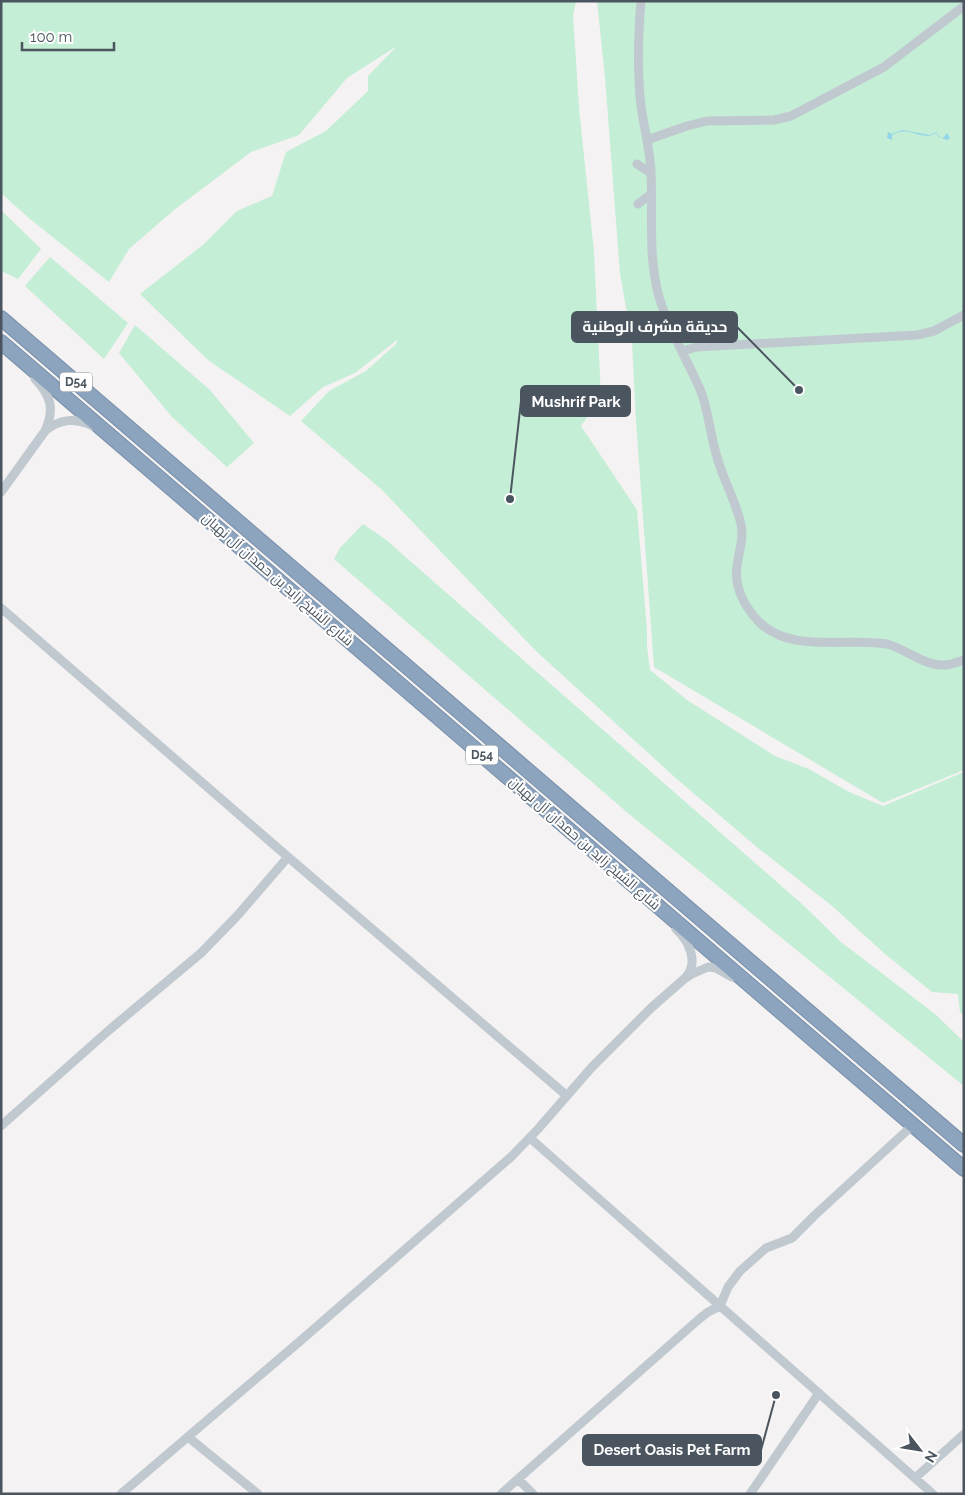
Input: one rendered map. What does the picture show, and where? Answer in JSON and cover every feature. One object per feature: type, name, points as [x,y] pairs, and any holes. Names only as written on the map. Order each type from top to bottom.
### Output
[{"type":"highway","name":"شارع الشيخ زايد بن حمدان آل نهيان","points":[[1,318],[964,1145]]},
{"type":"highway","name":"شارع الشيخ زايد بن حمدان آل نهيان","points":[[3,343],[964,1169]]},
{"type":"street","points":[[641,1],[638,78],[651,173],[652,249],[655,278],[662,307],[702,395],[718,462],[741,521],[742,535],[737,566],[738,585],[744,602],[758,620],[774,632],[798,640],[887,644],[930,663],[939,665],[948,665],[964,660]]},
{"type":"street","points":[[646,140],[707,121],[774,120],[791,116],[884,67],[964,6]]},
{"type":"street","points":[[637,164],[651,173]]},
{"type":"street","points":[[638,204],[651,194]]},
{"type":"street","points":[[682,351],[700,347],[917,335],[938,329],[964,315]]},
{"type":"street","points":[[3,343],[45,389],[49,397],[50,414],[45,431]]},
{"type":"street","points":[[1,492],[45,431],[52,425],[71,419],[104,430]]},
{"type":"street","points":[[1,608],[566,1095]]},
{"type":"street","points":[[1,1126],[201,953],[237,916],[288,857]]},
{"type":"street","points":[[649,898],[681,934],[689,946],[692,967],[684,979]]},
{"type":"street","points":[[121,1494],[306,1336],[506,1161],[530,1138],[566,1095],[620,1038],[684,979],[708,967],[716,968],[756,990]]},
{"type":"street","points":[[501,1494],[698,1320],[720,1306],[728,1287],[740,1271],[766,1248],[792,1238],[913,1125]]},
{"type":"street","points":[[530,1138],[933,1494]]},
{"type":"street","points":[[750,1494],[819,1393]]},
{"type":"street","points":[[915,1478],[964,1434]]},
{"type":"street","points":[[188,1437],[258,1494]]},
{"type":"street","points":[[518,1479],[533,1494]]},
{"type":"green space","points":[[1,1],[576,1],[573,15],[579,108],[594,252],[601,397],[581,426],[637,510],[650,670],[687,700],[775,756],[809,769],[849,792],[883,806],[964,772],[964,1016],[960,1012],[958,994],[932,992],[885,954],[831,905],[758,848],[678,780],[537,652],[381,489],[301,421],[329,391],[366,371],[397,343],[397,340],[355,373],[323,387],[290,416],[208,360],[140,294],[204,244],[237,211],[272,196],[286,152],[326,131],[368,91],[368,76],[397,46],[347,78],[299,135],[251,152],[174,210],[129,249],[109,282],[30,219],[1,193]]},
{"type":"green space","points":[[597,1],[964,1],[964,770],[883,803],[654,667],[632,342],[620,273],[605,77]]},
{"type":"green space","points":[[1,210],[41,249],[18,279],[1,271]]},
{"type":"green space","points":[[50,257],[128,323],[104,359],[25,286]]},
{"type":"green space","points":[[135,325],[210,390],[254,443],[227,467],[172,417],[119,353]]},
{"type":"green space","points":[[363,524],[385,539],[802,904],[841,942],[935,1014],[964,1042],[964,1086],[629,814],[334,559],[340,548]]},
{"type":"water","points":[[902,130],[930,135],[936,132],[943,138],[947,133],[950,138],[947,140],[939,137],[936,133],[932,135],[927,136],[909,132],[898,132],[892,135],[892,140],[887,138],[888,132],[892,134]]},
{"type":"place","name":"حديقة مشرف الوطنية","points":[[799,390]]},
{"type":"place","name":"Mushrif Park","points":[[510,499]]},
{"type":"place","name":"Desert Oasis Pet Farm","points":[[776,1395]]}]
